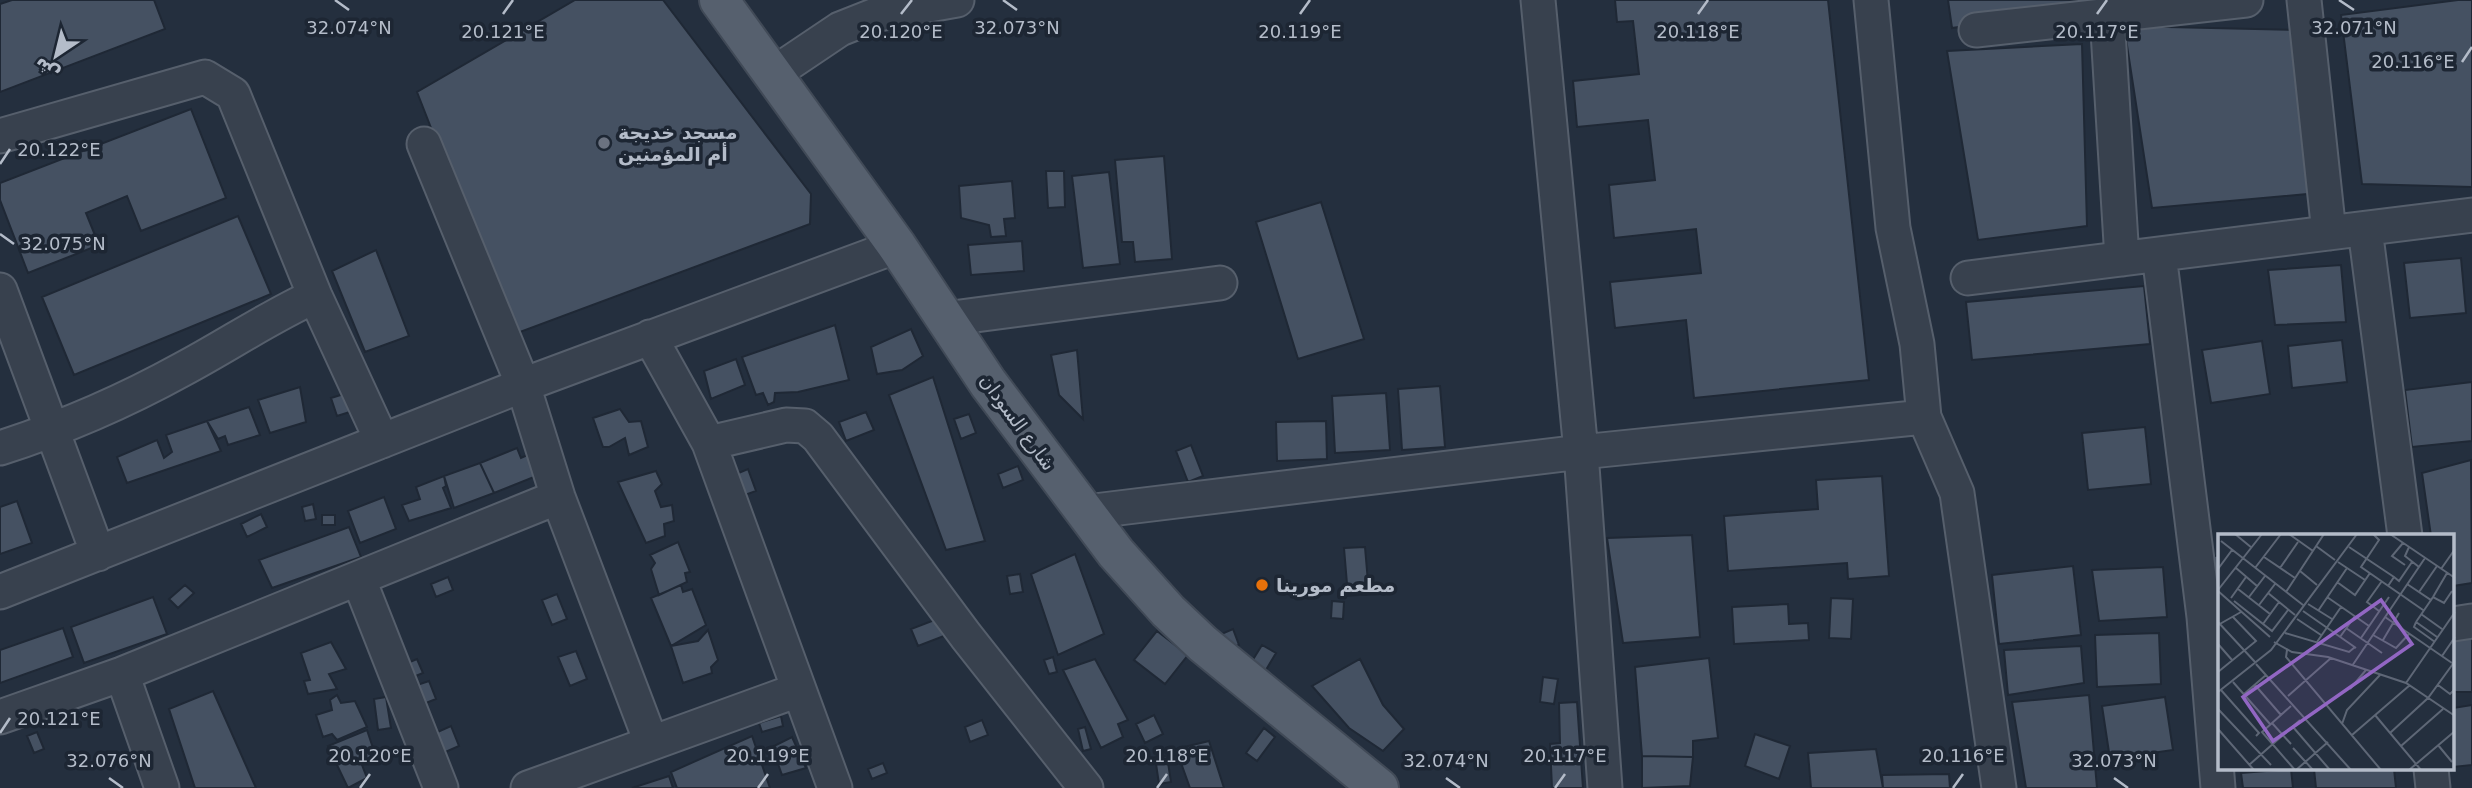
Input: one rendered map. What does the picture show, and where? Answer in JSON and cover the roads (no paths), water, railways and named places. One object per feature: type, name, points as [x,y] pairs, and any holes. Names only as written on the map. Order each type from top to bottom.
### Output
[{"type":"main road","name":"شارع السودان","points":[[719,0],[897,246],[988,383],[1116,553],[1168,611],[1203,644],[1379,788]]},
{"type":"street","points":[[774,74],[840,29],[878,14],[957,0]]},
{"type":"street","points":[[1538,0],[1581,452],[1605,788]]},
{"type":"street","points":[[1871,0],[1894,228],[1917,344],[1924,417],[1957,493],[1999,788]]},
{"type":"street","points":[[1976,30],[2114,10],[2246,0]]},
{"type":"street","points":[[2304,0],[2329,233]]},
{"type":"street","points":[[2114,10],[2122,258]]},
{"type":"street","points":[[0,136],[205,77],[233,94],[315,296],[382,441]]},
{"type":"street","points":[[424,144],[523,386],[558,497],[652,742]]},
{"type":"street","points":[[1968,278],[2472,215]]},
{"type":"street","points":[[2365,229],[2405,534]]},
{"type":"street","points":[[0,592],[650,337],[897,246]]},
{"type":"street","points":[[2159,254],[2204,617],[2218,788]]},
{"type":"street","points":[[945,319],[1220,283]]},
{"type":"street","points":[[0,290],[98,554]]},
{"type":"street","points":[[0,448],[53,431],[181,371],[282,311],[315,296]]},
{"type":"street","points":[[650,337],[709,443],[835,788]]},
{"type":"street","points":[[1086,512],[1581,452],[1924,417]]},
{"type":"street","points":[[709,443],[786,425],[805,426],[818,437],[966,636],[1086,788]]},
{"type":"street","points":[[0,717],[122,674],[558,497]]},
{"type":"street","points":[[359,580],[441,788]]},
{"type":"street","points":[[2454,624],[2472,621]]},
{"type":"street","points":[[122,674],[162,788]]},
{"type":"street","points":[[528,788],[798,690]]},
{"type":"street","points":[[2431,770],[2433,788]]},
{"type":"place","name":"مسجد خديجة أم المؤمنين","points":[[604,143]]},
{"type":"place","name":"مطعم مورينا","points":[[1262,585]]}]
